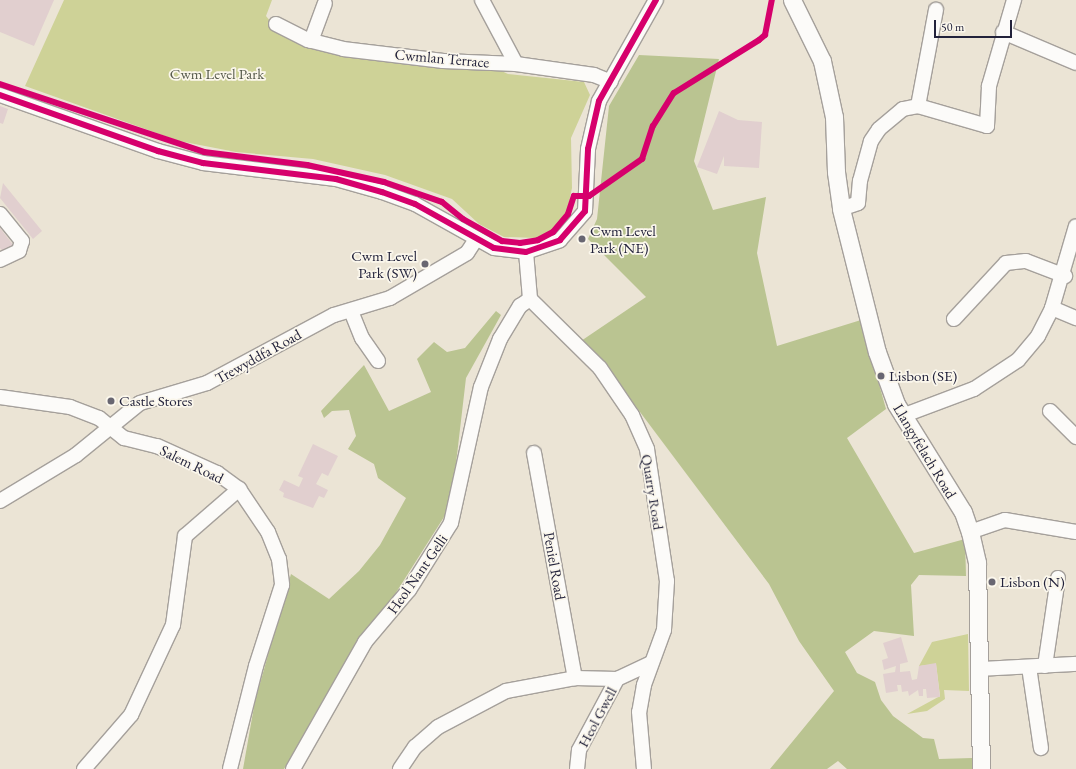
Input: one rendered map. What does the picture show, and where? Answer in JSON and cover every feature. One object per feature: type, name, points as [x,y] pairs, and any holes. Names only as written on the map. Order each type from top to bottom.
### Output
[{"type":"main road","name":"Llangyfelach Road","points":[[792,0],[822,61],[834,117],[836,172],[841,208],[877,352],[902,416],[963,512],[970,532],[977,563],[981,769]]},
{"type":"street","points":[[482,0],[516,64]]},
{"type":"street","points":[[0,95],[158,151],[203,163],[336,179],[382,192],[415,204],[494,248],[526,252],[560,240],[585,211],[590,132],[599,101],[656,0]]},
{"type":"street","points":[[841,208],[858,203],[862,175],[871,141],[879,129],[903,109],[918,106],[987,126],[989,86],[1003,32],[1014,0]]},
{"type":"street","points":[[311,41],[325,3]]},
{"type":"street","points":[[918,106],[936,10]]},
{"type":"street","name":"Cwmlan Terrace","points":[[276,24],[281,30],[311,41],[443,60],[516,64],[594,74],[611,82]]},
{"type":"street","points":[[1003,32],[1076,63]]},
{"type":"street","points":[[0,214],[22,242],[19,251],[0,260]]},
{"type":"street","points":[[902,416],[995,378],[1018,360],[1038,336],[1052,308],[1065,276],[1076,226]]},
{"type":"street","name":"Trewyddfa Road","points":[[0,501],[76,455],[140,402],[229,374],[301,331],[351,311],[390,298],[467,253],[476,239]]},
{"type":"street","points":[[526,252],[530,299]]},
{"type":"street","points":[[954,320],[1006,264],[1026,261],[1065,276]]},
{"type":"street","name":"Quarry Road","points":[[530,299],[600,368],[632,415],[647,449],[667,581],[664,630],[651,663],[638,727],[644,769]]},
{"type":"street","name":"Heol Nant Gelli","points":[[293,769],[361,649],[409,590],[451,523],[481,387],[503,334],[520,306],[530,299]]},
{"type":"street","points":[[1052,308],[1076,318]]},
{"type":"street","points":[[351,311],[362,338],[378,361]]},
{"type":"street","name":"Salem Road","points":[[0,396],[70,407],[99,418],[109,428],[124,438],[195,462],[239,489],[268,532],[279,559],[282,585],[256,666],[230,769]]},
{"type":"street","points":[[1050,411],[1076,437]]},
{"type":"street","name":"Peniel Road","points":[[534,453],[575,678]]},
{"type":"street","points":[[84,769],[131,715],[173,625],[186,536],[239,489]]},
{"type":"street","points":[[970,532],[1005,520],[1076,532]]},
{"type":"street","points":[[1045,666],[1062,595],[1058,578]]},
{"type":"street","name":"Heol Gwell","points":[[577,769],[579,750],[617,679],[651,663]]},
{"type":"street","points":[[980,670],[1076,664]]},
{"type":"street","points":[[1029,667],[1045,741]]},
{"type":"street","points":[[400,769],[427,737],[473,706],[506,691],[575,678],[617,679]]},
{"type":"green space","name":"Cwm Level Park","points":[[64,0],[272,0],[266,16],[280,33],[495,68],[508,74],[584,82],[590,95],[571,138],[572,188],[567,211],[552,231],[537,238],[504,237],[479,224],[452,199],[385,175],[313,159],[236,152],[179,141],[25,86]]},
{"type":"green space","points":[[639,55],[719,59],[694,161],[713,210],[766,197],[757,253],[777,346],[861,320],[886,409],[847,438],[914,553],[965,539],[966,576],[919,575],[911,585],[914,636],[874,631],[845,652],[857,673],[875,682],[881,700],[893,716],[923,738],[934,739],[939,759],[972,758],[972,769],[847,769],[838,761],[827,769],[770,769],[834,691],[799,641],[769,584],[625,392],[581,341],[646,297],[588,239],[597,219],[609,106]]},
{"type":"green space","points":[[496,311],[501,315],[466,378],[451,506],[284,769],[243,769],[255,701],[291,574],[329,599],[359,571],[380,545],[406,498],[378,478],[374,464],[348,449],[356,436],[349,410],[332,411],[324,418],[321,411],[364,365],[389,411],[431,392],[417,359],[434,342],[447,352],[465,348]]},
{"type":"green space","points":[[968,634],[969,691],[944,690],[945,699],[927,711],[907,714],[940,696],[936,664],[919,666],[932,642]]},
{"type":"building","points":[[0,0],[54,0],[34,46],[0,32]]},
{"type":"building","points":[[0,106],[8,109],[3,124],[0,123]]},
{"type":"building","points":[[719,111],[738,120],[762,122],[759,168],[724,166],[724,156],[717,174],[697,167]]},
{"type":"building","points":[[3,183],[42,231],[33,239],[0,198]]},
{"type":"building","points":[[0,228],[14,246],[4,253],[0,248]]},
{"type":"building","points":[[313,444],[338,456],[328,476],[322,473],[316,484],[328,490],[324,498],[319,496],[313,508],[283,497],[284,493],[279,490],[284,480],[299,487],[303,478],[298,476]]},
{"type":"building","points":[[901,637],[908,662],[900,664],[900,672],[910,671],[912,680],[917,679],[919,666],[936,663],[940,697],[927,698],[926,689],[923,689],[923,696],[919,696],[918,690],[909,696],[908,691],[902,692],[901,685],[897,685],[898,691],[886,693],[883,674],[895,672],[896,666],[884,670],[882,660],[888,658],[883,643]]},
{"type":"cycle path","points":[[0,95],[158,151],[203,163],[336,179],[382,192],[415,204],[494,248],[526,252],[560,240],[585,211],[588,149],[599,101],[656,0]]},
{"type":"cycle path","points":[[0,84],[204,152],[307,165],[384,182],[442,202],[463,219],[502,241],[520,243],[538,240],[553,232],[568,214],[574,196],[589,196],[642,159],[653,126],[674,93],[765,35],[772,0]]},
{"type":"place","name":"Cwm Level Park (NE)","points":[[582,239]]},
{"type":"place","name":"Cwm Level Park (SW)","points":[[425,264]]},
{"type":"place","name":"Lisbon (SE)","points":[[881,376]]},
{"type":"place","name":"Castle Stores","points":[[111,401]]},
{"type":"place","name":"Lisbon (N)","points":[[992,582]]}]
